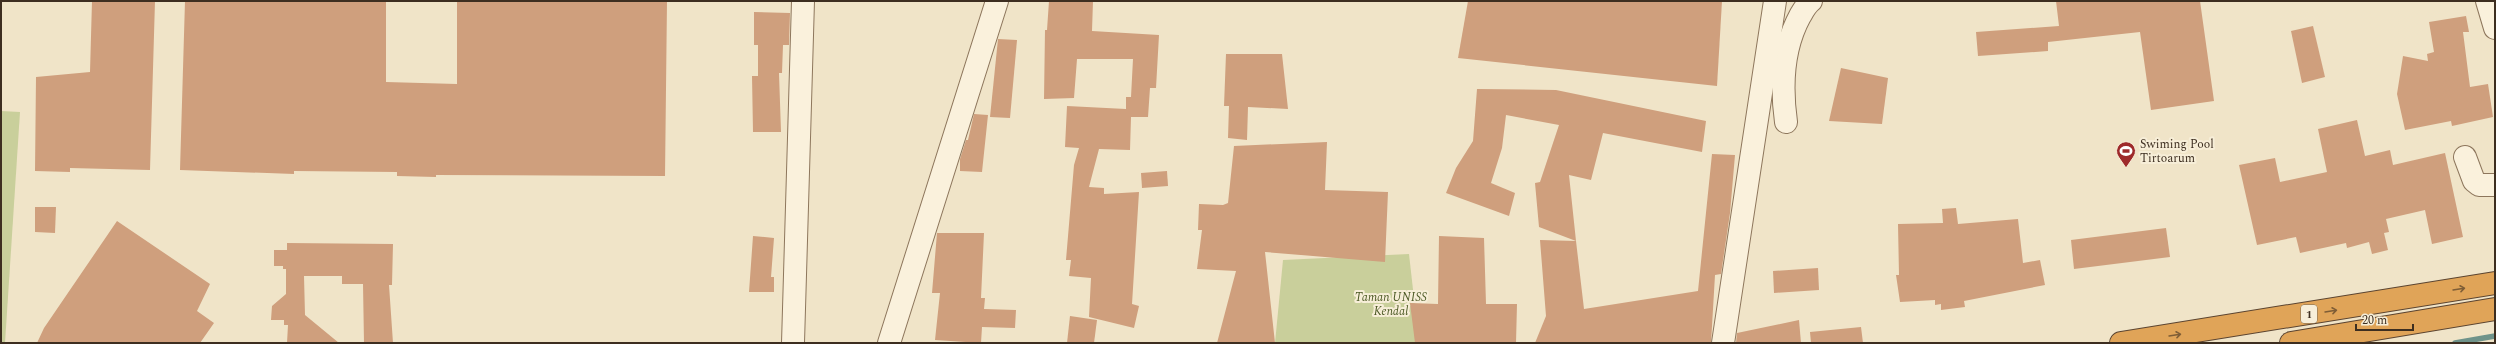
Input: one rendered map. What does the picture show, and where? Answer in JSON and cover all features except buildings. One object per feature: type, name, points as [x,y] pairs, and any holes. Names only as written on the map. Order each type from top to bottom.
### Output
[{"type":"highway","name":"1","points":[[2121,343],[2495,283]]},
{"type":"highway","name":"1","points":[[2296,343],[2495,309]]},
{"type":"street","points":[[793,343],[803,1]]},
{"type":"street","points":[[889,343],[997,1]]},
{"type":"street","points":[[1723,343],[1775,1]]},
{"type":"street","points":[[1786,122],[1783,102],[1787,46],[1794,27],[1811,1]]},
{"type":"street","points":[[2484,1],[2487,1],[2495,28]]},
{"type":"street","points":[[2465,157],[2474,181],[2479,185],[2495,185]]},
{"type":"green space","points":[[1,111],[20,112],[5,343],[1,343]]},
{"type":"green space","name":"Taman UNISS Kendal","points":[[1409,254],[1419,343],[1275,343],[1283,260]]},
{"type":"waterway","points":[[2455,343],[2495,336]]},
{"type":"place","name":"Swiming Pool Tirtoarum","points":[[2126,168]]}]
